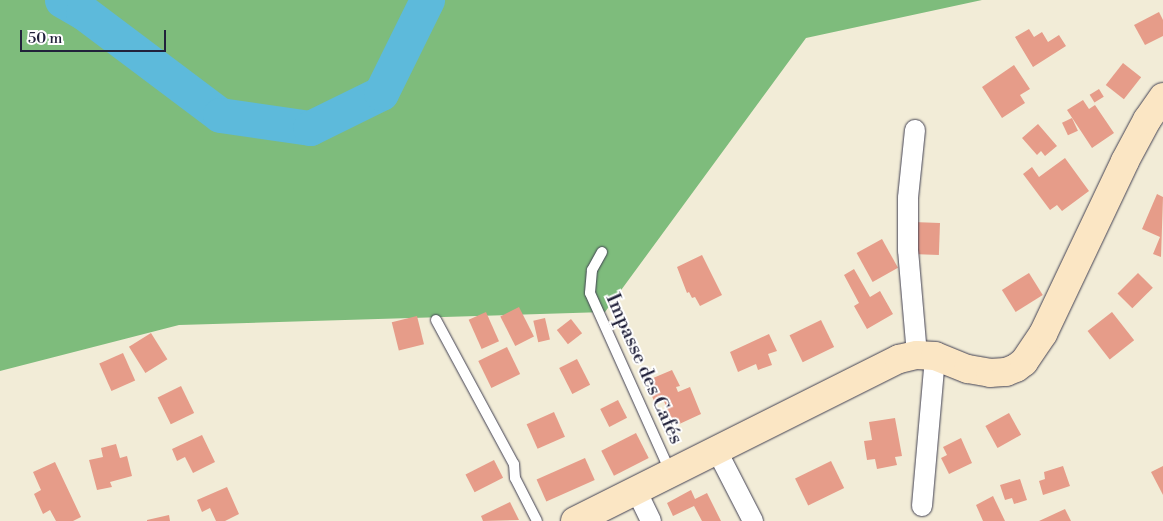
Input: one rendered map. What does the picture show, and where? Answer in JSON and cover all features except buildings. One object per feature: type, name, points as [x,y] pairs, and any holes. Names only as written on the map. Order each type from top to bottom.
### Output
[{"type":"main road","points":[[575,521],[899,359],[926,356],[968,369],[990,373],[1006,372],[1024,362],[1043,334],[1125,162],[1163,97]]},
{"type":"street","points":[[914,130],[908,198],[908,250],[926,356],[922,506]]},
{"type":"street","points":[[716,449],[752,521]]},
{"type":"street","points":[[636,490],[651,521]]},
{"type":"lane","name":"Impasse des Cafés","points":[[602,252],[592,270],[590,293],[671,472]]},
{"type":"lane","points":[[436,320],[514,464],[515,478],[537,521]]},
{"type":"green space","points":[[0,0],[982,0],[806,38],[605,312],[179,325],[0,371]]},
{"type":"waterway","points":[[62,0],[83,12],[220,115],[310,128],[381,93],[427,0]]}]
